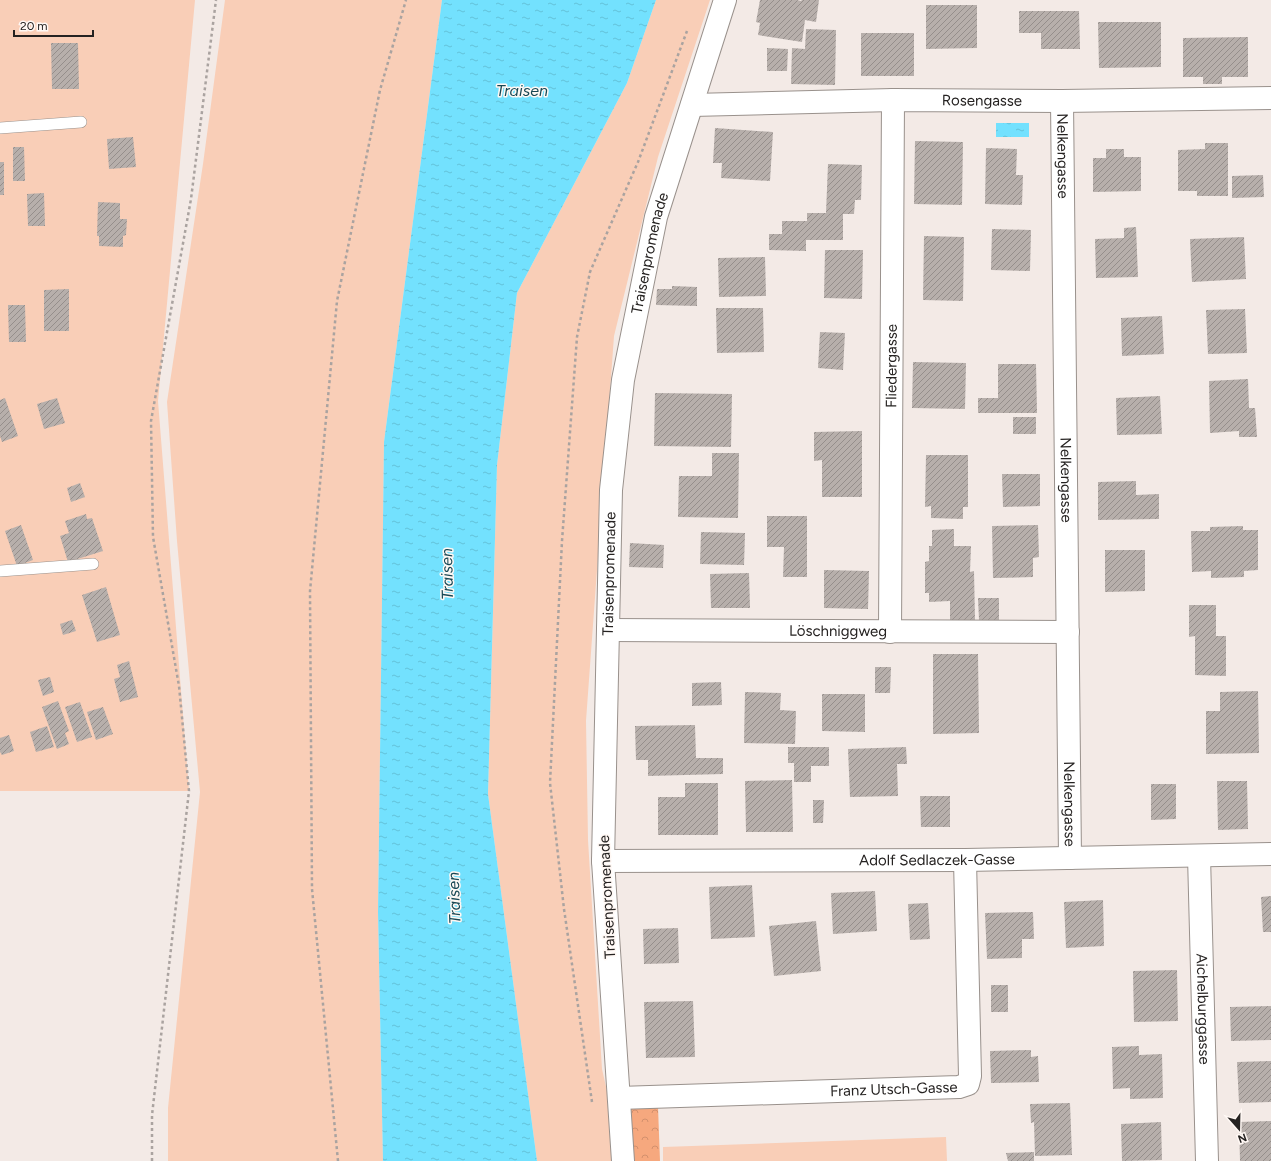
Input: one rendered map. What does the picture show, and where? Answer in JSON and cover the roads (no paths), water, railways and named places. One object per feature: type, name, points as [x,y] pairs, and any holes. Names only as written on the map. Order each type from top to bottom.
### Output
[{"type":"street","name":"Traisenpromenade","points":[[623,1161],[603,861],[610,490],[623,380],[656,217],[725,0]]},
{"type":"street","name":"Rosengasse","points":[[692,105],[893,100],[1062,101],[1271,98]]},
{"type":"street","name":"Fliedergasse","points":[[890,632],[893,100]]},
{"type":"street","name":"Nelkengasse","points":[[1062,101],[1070,858]]},
{"type":"street","name":"Löschniggweg","points":[[608,630],[1068,632]]},
{"type":"street","name":"Adolf Sedlaczek-Gasse","points":[[603,861],[965,860],[1271,854]]},
{"type":"street","name":"Aichelburggasse","points":[[1199,856],[1206,1161]]},
{"type":"street","name":"Franz Utsch-Gasse","points":[[619,1098],[959,1088],[968,1084],[970,1076],[965,860]]},
{"type":"lane","points":[[0,128],[80,122]]},
{"type":"lane","points":[[0,571],[93,564]]},
{"type":"water","name":"Traisen","points":[[442,0],[656,0],[627,83],[517,293],[497,465],[488,794],[537,1161],[383,1161],[378,912],[384,442]]},
{"type":"water","points":[[996,123],[1029,123],[1029,137],[996,137]]}]
